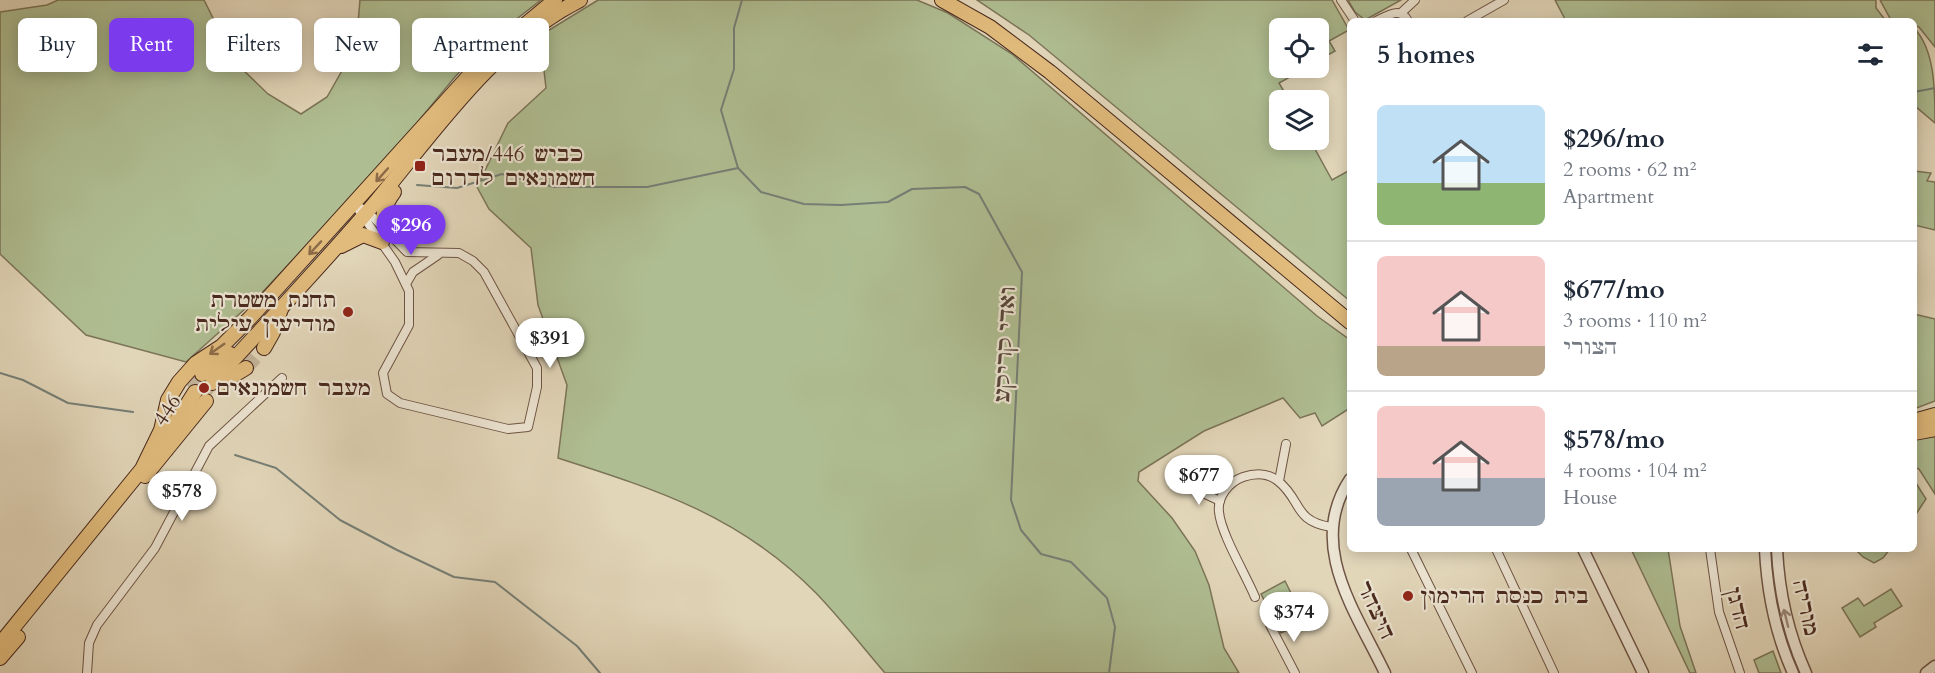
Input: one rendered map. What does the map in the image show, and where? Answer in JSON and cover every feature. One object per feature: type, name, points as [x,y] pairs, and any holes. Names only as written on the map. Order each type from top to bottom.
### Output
[{"type":"main road","name":"446","points":[[212,381],[325,258],[485,58],[555,0]]},
{"type":"main road","name":"446","points":[[0,644],[142,469],[161,430],[168,400],[178,382],[196,363],[222,346],[237,332],[361,211],[497,62],[544,22],[580,0]]},
{"type":"main road","points":[[942,0],[990,27],[1050,72],[1347,320]]},
{"type":"main road","points":[[957,0],[994,21],[1054,66],[1347,310]]},
{"type":"main road","points":[[325,258],[354,238],[363,235],[385,237],[384,206],[430,136]]},
{"type":"main road","name":"446","points":[[264,348],[285,302]]},
{"type":"main road","name":"446","points":[[212,381],[230,354],[285,302]]},
{"type":"main road","points":[[212,381],[246,368]]},
{"type":"main road","name":"446","points":[[0,658],[78,564],[138,484],[198,394]]},
{"type":"main road","points":[[1917,420],[1935,415]]},
{"type":"main road","points":[[1917,432],[1935,429]]},
{"type":"street","points":[[1341,0],[1352,18]]},
{"type":"street","points":[[1401,13],[1415,0]]},
{"type":"street","points":[[1472,18],[1504,0]]},
{"type":"street","points":[[1382,18],[1395,12],[1401,13],[1405,18]]},
{"type":"street","points":[[361,211],[385,237],[407,252],[421,255],[444,252],[459,254],[480,266],[535,361],[537,382],[528,428],[508,429],[400,403],[387,394],[383,373],[409,325],[410,302],[406,284],[385,237]]},
{"type":"street","points":[[406,284],[420,265],[444,252]]},
{"type":"street","points":[[87,673],[89,643],[97,625],[155,548],[209,446],[282,378]]},
{"type":"street","points":[[1279,481],[1286,444]]},
{"type":"street","points":[[1255,597],[1218,512],[1220,501],[1232,483],[1240,478],[1261,474],[1279,481],[1306,520],[1315,525],[1331,527],[1347,487]]},
{"type":"street","points":[[1190,487],[1220,501]]},
{"type":"street","name":"היצהר","points":[[1331,527],[1333,557],[1338,572],[1385,673]]},
{"type":"street","points":[[1412,552],[1472,673]]},
{"type":"street","points":[[1497,552],[1554,673]]},
{"type":"street","points":[[1584,552],[1643,673]]},
{"type":"street","name":"הדגן","points":[[1710,552],[1719,612],[1740,673]]},
{"type":"street","name":"מוריה","points":[[1765,552],[1768,585],[1775,621],[1793,673]]},
{"type":"street","name":"מוריה","points":[[1777,552],[1786,619],[1806,673]]},
{"type":"street","points":[[1270,624],[1294,673]]},
{"type":"street","points":[[1926,673],[1935,666]]},
{"type":"green space","points":[[58,0],[204,0],[213,18],[206,18],[206,72],[245,72],[268,94],[301,114],[327,97],[341,72],[400,72],[400,18],[358,18],[360,0],[541,0],[518,18],[412,18],[412,72],[460,72],[383,164],[256,299],[186,362],[86,335],[0,254],[0,12],[47,5]]},
{"type":"green space","points":[[598,0],[917,0],[948,13],[1012,54],[1317,316],[1347,338],[1347,410],[1322,426],[1315,413],[1300,418],[1283,398],[1204,431],[1139,472],[1138,481],[1172,518],[1195,551],[1209,585],[1224,648],[1239,673],[885,673],[816,593],[787,566],[758,544],[727,525],[664,494],[558,458],[567,385],[538,305],[531,248],[489,209],[477,187],[508,123],[546,88],[544,72],[549,72],[549,30]]},
{"type":"green space","points":[[977,0],[1332,0],[1347,26],[1347,31],[1329,41],[1329,18],[1269,18],[1269,78],[1288,78],[1279,83],[1283,90],[1269,90],[1269,150],[1316,150],[1332,180],[1347,172],[1347,299],[1029,35]]},
{"type":"green space","points":[[1348,0],[1401,0],[1369,18],[1362,18],[1355,12]]},
{"type":"green space","points":[[1555,0],[1876,0],[1876,8],[1884,18],[1564,18]]},
{"type":"green space","points":[[1880,0],[1935,0],[1935,47],[1917,26],[1917,18],[1890,18]]},
{"type":"green space","points":[[1917,32],[1930,59],[1934,84],[1935,123],[1917,108]]},
{"type":"green space","points":[[1329,41],[1335,51],[1329,54]]},
{"type":"green space","points":[[1917,171],[1931,173],[1927,181],[1935,182],[1935,230],[1917,226]]},
{"type":"green space","points":[[1917,315],[1935,319],[1935,401],[1917,408]]},
{"type":"green space","points":[[1935,434],[1935,494],[1917,468],[1917,438]]},
{"type":"green space","points":[[1917,485],[1926,499],[1917,512]]},
{"type":"green space","points":[[1632,552],[1668,552],[1680,626],[1696,673],[1690,673]]},
{"type":"green space","points":[[1858,552],[1888,552],[1874,563]]},
{"type":"green space","points":[[1285,581],[1302,615],[1308,620],[1281,633],[1261,594]]},
{"type":"green space","points":[[1891,589],[1902,606],[1874,623],[1876,627],[1860,637],[1842,608],[1858,598],[1864,606]]},
{"type":"green space","points":[[1773,651],[1781,673],[1759,673],[1754,660]]},
{"type":"waterway","name":"ואדי קריקע","points":[[742,0],[734,28],[734,69],[721,110],[738,168],[761,192],[804,204],[841,205],[888,202],[912,189],[965,187],[979,194],[1022,272],[1011,500],[1021,530],[1041,554],[1071,562],[1107,598],[1115,627],[1109,673]]},
{"type":"waterway","points":[[1917,91],[1935,88]]},
{"type":"waterway","points":[[417,185],[457,188],[502,174],[554,187],[647,187],[738,168]]},
{"type":"waterway","points":[[0,373],[23,380],[68,403],[133,412]]},
{"type":"waterway","points":[[235,455],[276,468],[340,520],[397,550],[454,577],[495,582],[577,646],[600,673]]},
{"type":"tunnel","points":[[246,368],[264,348]]},
{"type":"tunnel","points":[[190,388],[202,374]]},
{"type":"tunnel","points":[[201,396],[212,383]]},
{"type":"place","name":"כביש 446/מעבר חשמונאים לדרום","points":[[420,166]]},
{"type":"place","name":"תחנת משטרת מודיעין עילית","points":[[348,312]]},
{"type":"place","name":"מעבר חשמונאים","points":[[204,388]]},
{"type":"place","name":"בית כנסת הרימון","points":[[1408,596]]}]
